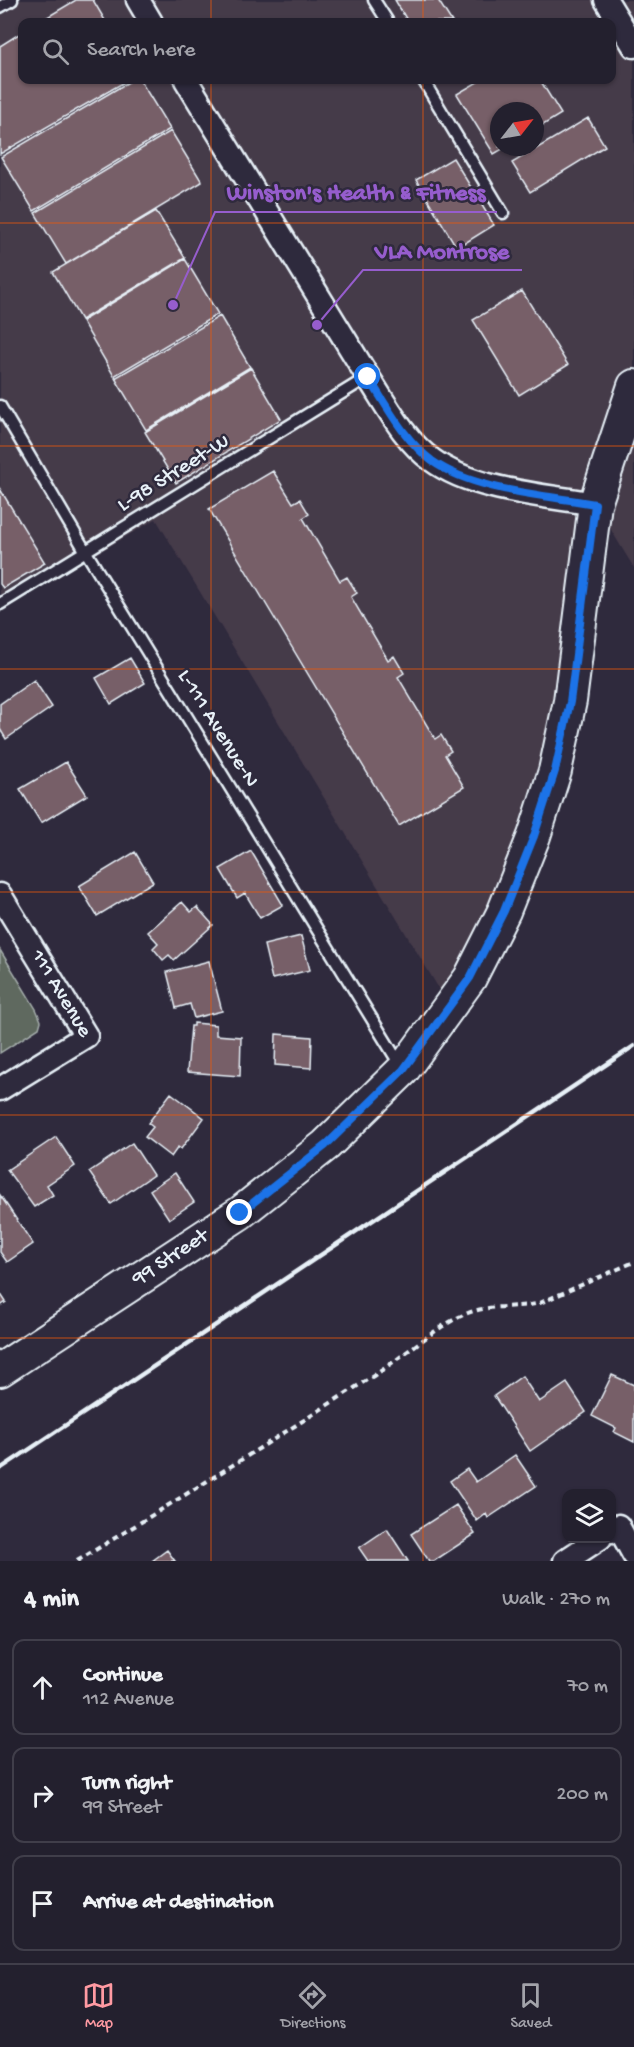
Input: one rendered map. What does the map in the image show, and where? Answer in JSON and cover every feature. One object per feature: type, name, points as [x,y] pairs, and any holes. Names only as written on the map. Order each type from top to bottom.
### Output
[{"type":"main road","name":"99 Street","points":[[0,1370],[240,1213],[326,1145],[403,1070],[470,978],[504,911],[534,836],[555,771],[570,702],[595,504],[634,386]]},
{"type":"street","points":[[138,0],[149,18]]},
{"type":"street","points":[[606,0],[634,46]]},
{"type":"street","points":[[188,84],[368,377],[414,444],[433,461],[488,486],[595,504]]},
{"type":"street","name":"111 Avenue","points":[[0,895],[86,1036],[0,1089]]},
{"type":"street","points":[[616,1538],[634,1555]]},
{"type":"street","points":[[565,1561],[593,1543]]},
{"type":"lane","points":[[0,7],[12,0]]},
{"type":"lane","points":[[375,0],[386,18]]},
{"type":"lane","points":[[425,84],[503,213]]},
{"type":"lane","name":"L-98 Street-W","points":[[0,604],[368,377]]},
{"type":"lane","name":"L-111 Avenue-N","points":[[0,406],[86,552],[403,1070]]},
{"type":"path","points":[[76,1561],[372,1377],[450,1322],[469,1312],[494,1307],[523,1307],[540,1303],[634,1262]]},
{"type":"shaded area","points":[[0,0],[634,0],[634,568],[596,505],[570,701],[450,1007],[156,519],[0,610]]},
{"type":"shaded area","points":[[0,950],[41,1021],[39,1028],[0,1053]]},
{"type":"building","points":[[76,0],[93,0],[104,18],[46,18]]},
{"type":"building","points":[[395,0],[438,0],[449,18],[406,18]]},
{"type":"building","points":[[18,35],[18,84],[121,84],[0,154],[0,46]]},
{"type":"building","points":[[125,84],[142,84],[170,129],[34,211],[1,157]]},
{"type":"building","points":[[474,84],[542,84],[561,114],[544,124],[544,102],[490,102],[490,148],[457,94]]},
{"type":"building","points":[[588,118],[605,146],[530,192],[512,163],[524,156],[544,156],[544,144]]},
{"type":"building","points":[[171,131],[202,182],[66,264],[35,213]]},
{"type":"building","points":[[453,158],[494,225],[457,248],[416,180]]},
{"type":"building","points":[[156,211],[185,258],[81,320],[53,272]]},
{"type":"building","points":[[185,259],[218,314],[114,376],[82,321]]},
{"type":"building","points":[[522,291],[568,365],[519,395],[473,320]]},
{"type":"building","points":[[220,316],[250,367],[146,430],[115,378]]},
{"type":"building","points":[[251,368],[281,419],[176,483],[145,432]]},
{"type":"building","points":[[273,471],[293,503],[300,499],[309,514],[303,518],[340,581],[347,577],[357,593],[351,597],[388,660],[394,656],[404,673],[398,677],[435,739],[441,735],[451,751],[445,755],[464,787],[399,826],[209,509]]},
{"type":"building","points":[[0,489],[45,563],[3,588],[0,584]]},
{"type":"building","points":[[130,658],[145,683],[111,704],[96,678]]},
{"type":"building","points":[[34,680],[52,707],[6,739],[0,729],[0,704]]},
{"type":"building","points":[[66,762],[87,795],[41,823],[20,789]]},
{"type":"building","points":[[251,851],[283,905],[260,918],[245,893],[237,898],[220,869]]},
{"type":"building","points":[[135,852],[153,882],[97,916],[79,886]]},
{"type":"building","points":[[182,902],[191,912],[197,907],[213,925],[174,960],[169,955],[163,960],[153,948],[158,943],[148,932]]},
{"type":"building","points":[[301,936],[310,970],[272,979],[264,945]]},
{"type":"building","points":[[209,961],[222,1011],[194,1018],[190,1004],[176,1008],[167,972]]},
{"type":"building","points":[[194,1023],[216,1025],[216,1035],[241,1037],[240,1076],[187,1072],[191,1026],[194,1026]]},
{"type":"building","points":[[276,1034],[312,1037],[311,1068],[275,1065]]},
{"type":"building","points":[[171,1093],[204,1118],[181,1149],[178,1147],[171,1157],[145,1137],[153,1127],[148,1123]]},
{"type":"building","points":[[56,1137],[75,1166],[47,1185],[53,1195],[34,1207],[7,1170]]},
{"type":"building","points":[[132,1143],[153,1175],[111,1204],[89,1172]]},
{"type":"building","points":[[175,1173],[194,1202],[169,1219],[150,1190]]},
{"type":"building","points":[[0,1195],[33,1244],[7,1262],[0,1252]]},
{"type":"building","points":[[0,1293],[6,1302],[0,1306]]},
{"type":"building","points":[[612,1375],[634,1385],[634,1442],[614,1432],[616,1428],[592,1416]]},
{"type":"building","points":[[522,1376],[539,1402],[567,1383],[586,1412],[530,1451],[494,1396]]},
{"type":"building","points":[[515,1455],[536,1486],[488,1518],[486,1514],[477,1521],[450,1481],[467,1469],[476,1482]]},
{"type":"building","points":[[456,1505],[475,1534],[434,1561],[429,1561],[411,1534]]},
{"type":"building","points":[[387,1529],[408,1561],[368,1561],[359,1548]]},
{"type":"building","points":[[167,1550],[175,1561],[152,1561]]},
{"type":"railway","points":[[0,1469],[634,1046]]},
{"type":"place","name":"Winston's Health & Fitness","points":[[173,305]]},
{"type":"place","name":"VLA Montrose","points":[[317,325]]},
{"type":"route","points":[[240,1213],[326,1145],[403,1070],[470,978],[504,911],[534,836],[555,771],[570,702],[595,504],[488,486],[433,461],[414,444],[368,377]]}]
